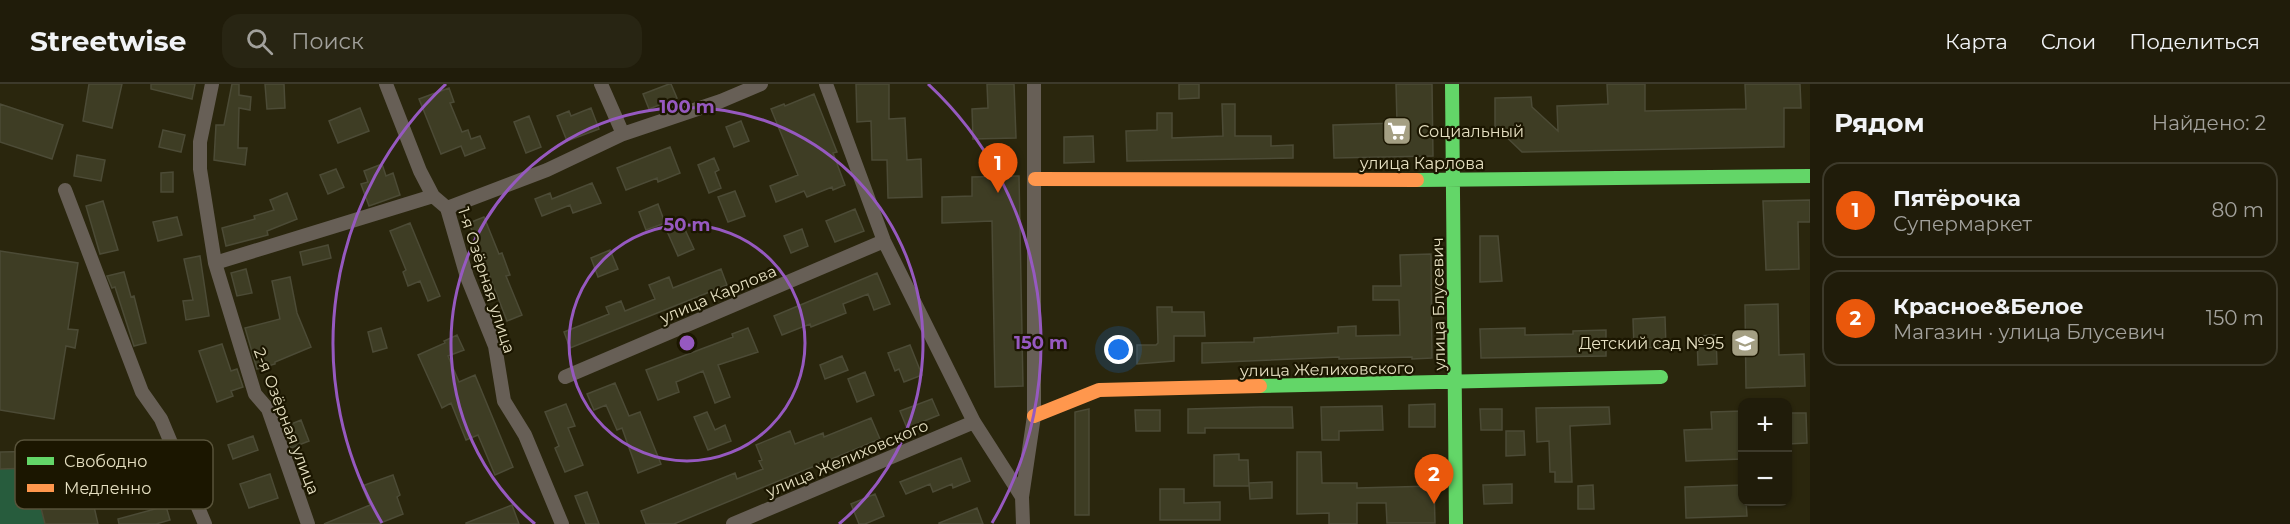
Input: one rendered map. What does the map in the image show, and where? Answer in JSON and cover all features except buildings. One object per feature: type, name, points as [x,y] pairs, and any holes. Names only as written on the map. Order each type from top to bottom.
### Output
[{"type":"street","name":"2-я Озёрная улица","points":[[212,84],[200,142],[200,169],[215,264],[255,394],[268,409],[308,524]]},
{"type":"street","name":"1-я Озёрная улица","points":[[386,84],[420,171],[433,196],[447,208],[467,277],[495,346],[504,401],[525,435],[562,524]]},
{"type":"street","points":[[601,84],[623,134]]},
{"type":"street","points":[[447,208],[547,170],[623,134],[721,101],[761,84]]},
{"type":"street","points":[[826,84],[884,241],[974,422],[1023,497]]},
{"type":"street","points":[[1023,524],[1023,497],[1034,416],[1034,84]]},
{"type":"street","name":"улица Блусевич","points":[[1452,84],[1456,524]]},
{"type":"street","name":"улица Карлова","points":[[1035,180],[1453,180],[1810,176]]},
{"type":"street","points":[[65,190],[142,392],[161,419],[170,440]]},
{"type":"street","points":[[215,264],[433,196]]},
{"type":"street","name":"улица Карлова","points":[[565,377],[884,241]]},
{"type":"street","name":"улица Желиховского","points":[[1034,416],[1099,390],[1661,378]]},
{"type":"street","name":"улица Желиховского","points":[[733,524],[974,422]]},
{"type":"street","points":[[199,509],[205,524]]},
{"type":"green space","points":[[0,469],[15,469],[15,509],[41,509],[45,524],[0,524]]},
{"type":"traffic: fast","points":[[1452,84],[1456,524]]},
{"type":"traffic: fast","points":[[1417,180],[1810,176]]},
{"type":"traffic: fast","points":[[1260,386],[1661,377]]},
{"type":"traffic: slow","points":[[1035,179],[1417,180]]},
{"type":"traffic: slow","points":[[1034,416],[1099,390],[1260,386]]},
{"type":"place","name":"Социальный","points":[[1397,131]]},
{"type":"place","name":"Пятёрочка","points":[[998,193]]},
{"type":"place","name":"Детский сад №95","points":[[1745,343]]},
{"type":"place","name":"Красное&Белое","points":[[1434,504]]}]
